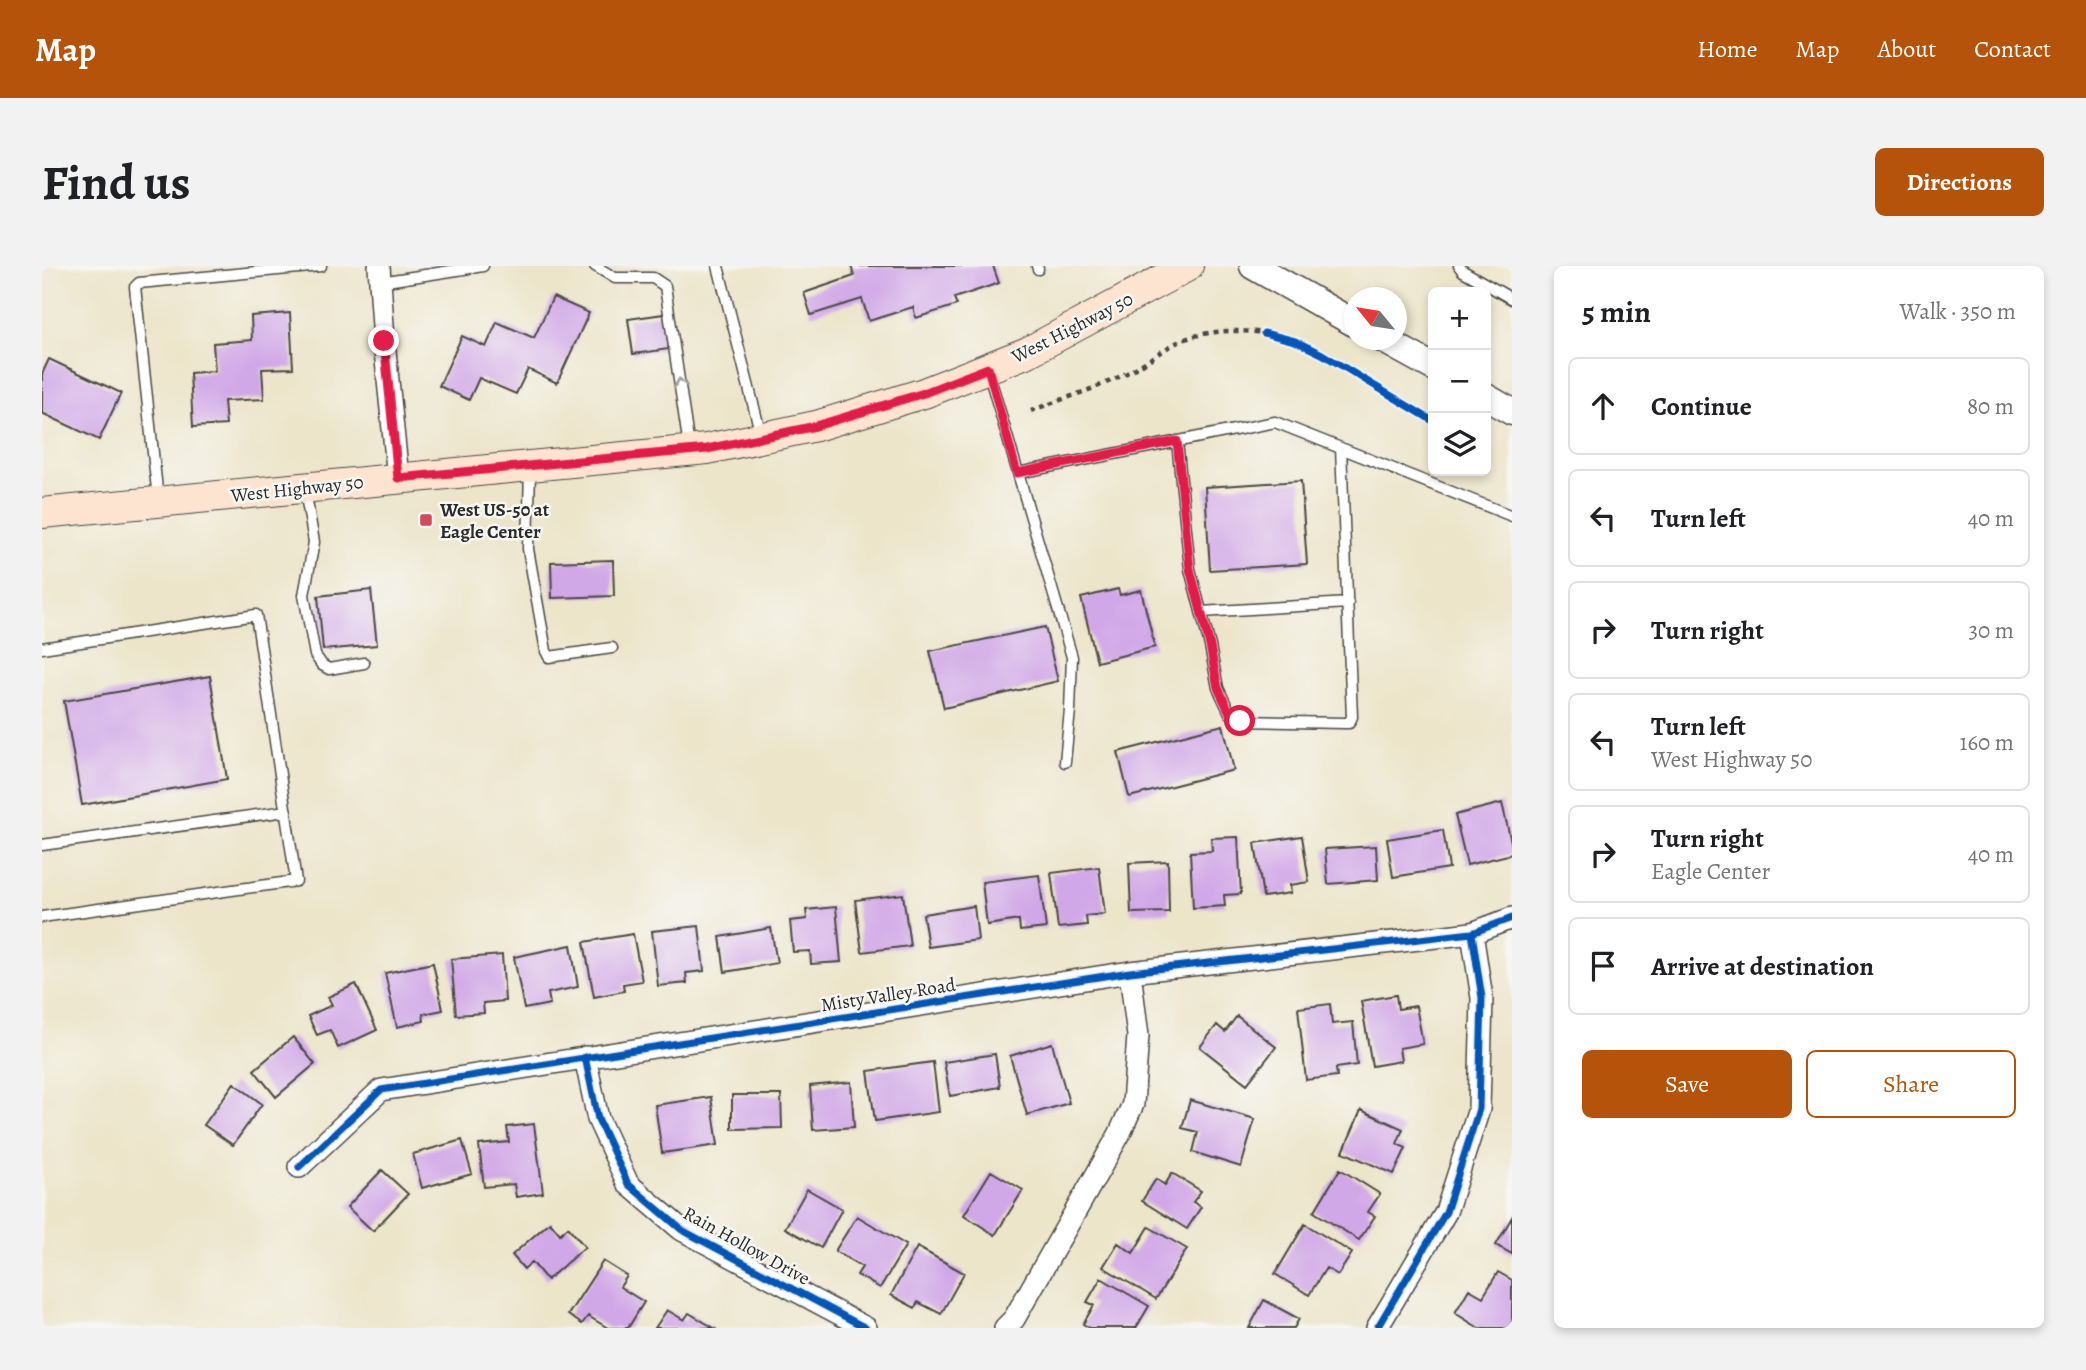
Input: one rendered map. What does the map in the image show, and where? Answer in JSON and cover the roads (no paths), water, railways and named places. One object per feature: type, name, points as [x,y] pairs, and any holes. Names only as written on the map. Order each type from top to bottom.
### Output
[{"type":"main road","name":"West Highway 50","points":[[42,513],[707,449],[816,426],[900,401],[1028,352],[1188,266]]},
{"type":"street","points":[[1253,266],[1344,317]]},
{"type":"street","points":[[379,274],[398,478]]},
{"type":"street","points":[[1402,350],[1428,364]]},
{"type":"street","points":[[1491,400],[1512,412]]},
{"type":"street","name":"Misty Valley Road","points":[[299,1167],[381,1090],[1130,972],[1472,933],[1512,918]]},
{"type":"street","points":[[1377,1328],[1446,1212],[1479,1109],[1482,998],[1472,933]]},
{"type":"street","points":[[1005,1328],[1014,1320],[1119,1135],[1133,1104],[1138,1036],[1130,972]]},
{"type":"street","name":"Rain Hollow Drive","points":[[585,1057],[598,1119],[628,1184],[682,1230],[866,1328]]},
{"type":"lane","points":[[158,501],[135,287],[139,282],[321,266]]},
{"type":"lane","points":[[379,274],[483,266]]},
{"type":"lane","points":[[595,266],[615,278],[653,278],[665,285],[690,450]]},
{"type":"lane","points":[[718,266],[761,437]]},
{"type":"lane","points":[[1459,266],[1463,271],[1512,299]]},
{"type":"lane","points":[[988,368],[1072,657],[1065,762]]},
{"type":"lane","points":[[1017,473],[1275,422],[1512,516]]},
{"type":"lane","points":[[1177,441],[1190,569],[1218,688],[1234,718],[1240,721],[1349,723],[1353,718],[1340,448]]},
{"type":"lane","points":[[530,465],[528,549],[546,651],[549,657],[612,648]]},
{"type":"lane","points":[[304,487],[314,542],[304,595],[315,656],[329,669],[364,663]]},
{"type":"lane","points":[[1201,612],[1348,603]]},
{"type":"lane","points":[[42,647],[256,615],[296,881],[42,917]]},
{"type":"lane","points":[[42,845],[286,811]]},
{"type":"place","name":"West US-50 at Eagle Center","points":[[426,520]]}]
